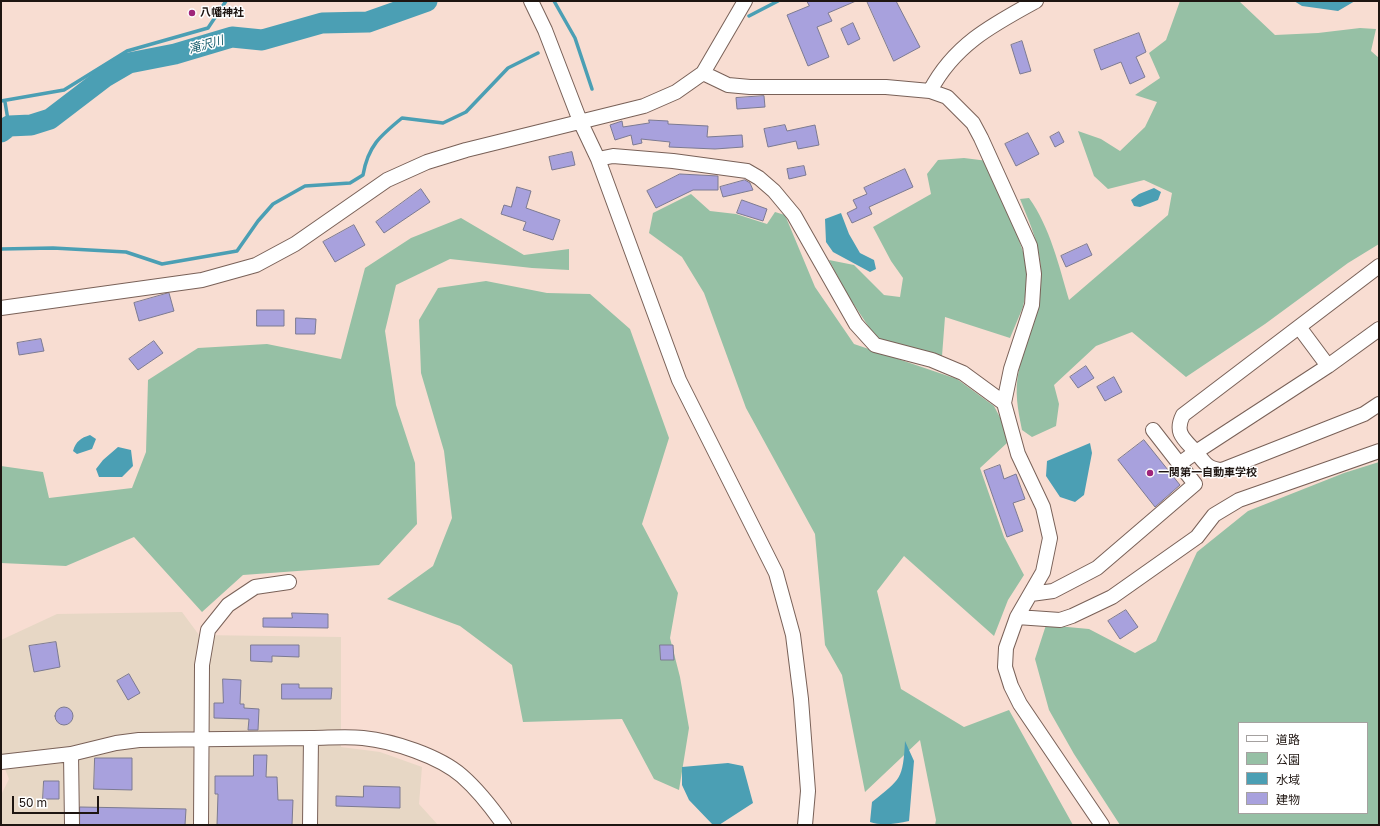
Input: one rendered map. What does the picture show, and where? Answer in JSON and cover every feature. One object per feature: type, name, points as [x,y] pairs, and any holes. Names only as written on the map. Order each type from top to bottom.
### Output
[{"type":"street","points":[[531,1],[545,30],[580,121],[598,159],[680,380],[776,573],[793,635],[800,692],[808,791],[806,825]]},
{"type":"street","points":[[1,308],[202,280],[256,265],[295,244],[393,177],[427,162],[466,150],[644,106],[676,92],[703,72],[745,1]]},
{"type":"street","points":[[930,91],[938,78],[970,41],[996,22],[1036,1]]},
{"type":"street","points":[[703,72],[728,85],[750,87],[886,87],[930,91],[947,97],[973,123],[1030,246],[1034,274],[1032,305],[1011,369],[1004,403],[1018,454],[1043,507],[1050,538],[1043,572],[1017,617],[1006,648],[1006,667],[1011,686],[1020,704],[1102,825]]},
{"type":"street","points":[[598,159],[613,156],[694,164],[747,171],[759,178],[774,191],[794,215],[816,252],[844,306],[856,324],[875,345],[932,360],[963,373],[1004,403]]},
{"type":"street","points":[[1379,266],[1183,415],[1179,427],[1181,434],[1212,469],[1222,470],[1364,414],[1379,404]]},
{"type":"street","points":[[1299,327],[1328,366]]},
{"type":"street","points":[[1179,464],[1328,366],[1379,329]]},
{"type":"street","points":[[1031,594],[1052,591],[1097,568],[1195,484],[1153,430]]},
{"type":"street","points":[[1017,617],[1060,620],[1072,616],[1119,592],[1197,537],[1214,515],[1239,500],[1379,452]]},
{"type":"street","points":[[201,825],[202,666],[208,630],[228,606],[255,587],[289,582]]},
{"type":"street","points":[[310,825],[311,738]]},
{"type":"street","points":[[1,762],[71,754],[139,740],[363,738],[400,746],[432,758],[462,775],[504,825]]},
{"type":"street","points":[[71,754],[72,825]]},
{"type":"shaded area","points":[[182,612],[199,635],[341,637],[341,747],[380,752],[422,767],[419,804],[438,825],[1,825],[1,795],[9,779],[1,759],[1,640],[57,614]]},
{"type":"green space","points":[[1180,1],[1239,1],[1275,35],[1318,33],[1360,28],[1376,29],[1371,51],[1379,58],[1379,244],[1348,263],[1265,324],[1186,377],[1132,332],[1096,346],[1054,385],[1059,404],[1056,426],[1032,437],[1022,430],[1018,408],[1017,385],[1022,356],[1038,302],[1041,274],[1037,244],[1020,199],[1029,198],[1043,221],[1053,247],[1069,300],[1168,215],[1172,193],[1144,180],[1108,189],[1094,176],[1078,131],[1101,139],[1120,151],[1145,127],[1157,102],[1135,95],[1160,78],[1149,53],[1166,40]]},
{"type":"green space","points":[[964,158],[988,161],[1011,217],[1030,272],[1023,307],[1010,338],[945,317],[942,356],[893,345],[876,338],[847,294],[829,260],[854,265],[884,295],[900,297],[903,278],[891,261],[873,227],[931,194],[927,174],[938,160]]},
{"type":"green space","points":[[691,194],[710,211],[736,214],[767,224],[775,212],[785,215],[815,287],[854,344],[957,379],[994,406],[1005,427],[1007,443],[980,468],[1004,537],[1024,575],[1008,600],[994,636],[904,556],[877,591],[901,689],[964,727],[1009,710],[1073,825],[935,825],[936,820],[920,740],[865,792],[842,675],[825,645],[815,534],[746,408],[704,293],[682,257],[649,233],[653,213]]},
{"type":"green space","points":[[461,218],[524,255],[569,249],[569,270],[532,268],[450,259],[396,285],[385,331],[396,405],[415,463],[417,524],[379,565],[243,575],[202,612],[134,537],[66,566],[1,563],[1,466],[43,472],[49,498],[132,488],[146,452],[148,380],[198,348],[267,344],[341,359],[365,268],[411,238]]},
{"type":"green space","points":[[486,281],[547,293],[590,294],[630,329],[669,438],[642,524],[678,593],[670,638],[680,677],[689,728],[679,790],[654,779],[622,719],[523,722],[512,665],[460,626],[387,599],[433,566],[452,518],[444,451],[421,373],[419,320],[438,288]]},
{"type":"green space","points":[[1379,462],[1379,825],[1120,825],[1074,754],[1049,710],[1035,659],[1046,625],[1089,629],[1135,653],[1156,641],[1197,552],[1248,511],[1344,473]]},
{"type":"water","points":[[1294,1],[1355,1],[1338,11],[1302,6]]},
{"type":"water","points":[[1154,188],[1161,192],[1158,200],[1140,207],[1134,206],[1131,200],[1139,194]]},
{"type":"water","points":[[841,213],[849,234],[860,253],[874,260],[876,269],[870,272],[833,252],[826,242],[825,219]]},
{"type":"water","points":[[90,435],[96,439],[92,449],[77,454],[73,451],[79,440]]},
{"type":"water","points":[[1090,443],[1092,453],[1084,495],[1075,502],[1060,497],[1046,476],[1047,461]]},
{"type":"water","points":[[118,447],[131,450],[133,466],[122,477],[99,477],[96,469],[103,460]]},
{"type":"water","points":[[905,741],[914,761],[909,821],[889,824],[870,822],[872,802],[895,783],[899,777],[903,763]]},
{"type":"water","points":[[728,763],[743,766],[753,803],[719,825],[713,825],[689,800],[682,785],[682,767]]},
{"type":"building","points":[[807,1],[856,1],[828,13],[832,21],[817,27],[829,57],[808,66],[787,15],[809,6]]},
{"type":"building","points":[[867,1],[896,1],[920,47],[894,61]]},
{"type":"building","points":[[853,23],[860,39],[848,45],[841,29]]},
{"type":"building","points":[[1139,33],[1146,52],[1136,57],[1145,77],[1130,84],[1121,62],[1101,70],[1094,50]]},
{"type":"building","points":[[1022,41],[1031,71],[1020,74],[1011,45]]},
{"type":"building","points":[[764,96],[765,107],[737,109],[736,98]]},
{"type":"building","points":[[649,120],[668,121],[668,124],[708,126],[707,137],[742,135],[743,147],[715,149],[669,147],[670,142],[641,139],[642,143],[633,145],[631,135],[615,140],[610,125],[622,121],[623,127],[649,123]]},
{"type":"building","points":[[785,125],[787,131],[815,125],[819,145],[798,149],[796,141],[768,147],[764,129]]},
{"type":"building","points":[[1059,132],[1064,142],[1055,147],[1050,137]]},
{"type":"building","points":[[1028,133],[1039,154],[1016,166],[1005,144]]},
{"type":"building","points":[[572,152],[575,165],[552,170],[549,157]]},
{"type":"building","points":[[804,166],[806,175],[789,179],[787,169]]},
{"type":"building","points":[[905,169],[913,187],[869,207],[872,214],[852,223],[847,213],[857,208],[853,200],[867,194],[864,188]]},
{"type":"building","points":[[680,174],[718,176],[718,190],[693,190],[656,208],[647,191]]},
{"type":"building","points":[[745,180],[750,183],[753,190],[723,197],[720,187]]},
{"type":"building","points":[[517,187],[531,191],[526,208],[560,220],[553,240],[523,230],[526,222],[501,214],[504,205],[511,207]]},
{"type":"building","points":[[421,189],[430,202],[384,233],[376,222]]},
{"type":"building","points":[[742,200],[767,209],[763,221],[737,213]]},
{"type":"building","points":[[354,225],[365,245],[335,262],[323,242]]},
{"type":"building","points":[[1087,244],[1092,255],[1066,267],[1061,256]]},
{"type":"building","points":[[169,293],[174,311],[139,321],[134,303]]},
{"type":"building","points":[[257,310],[284,310],[284,326],[257,326]]},
{"type":"building","points":[[296,318],[316,319],[315,334],[296,334]]},
{"type":"building","points":[[41,339],[44,351],[19,355],[17,343]]},
{"type":"building","points":[[154,341],[163,353],[138,370],[129,359]]},
{"type":"building","points":[[1086,366],[1094,378],[1078,388],[1070,377]]},
{"type":"building","points":[[1114,377],[1122,392],[1105,401],[1097,387]]},
{"type":"building","name":"一関第一自動車学校","points":[[1144,440],[1180,485],[1155,507],[1118,460]]},
{"type":"building","points":[[1000,465],[1004,479],[1016,474],[1025,499],[1013,503],[1023,531],[1007,537],[984,471]]},
{"type":"building","points":[[1126,610],[1138,627],[1120,639],[1108,621]]},
{"type":"building","points":[[292,613],[328,614],[328,628],[263,627],[263,618],[292,618]]},
{"type":"building","points":[[56,642],[60,667],[34,672],[29,646]]},
{"type":"building","points":[[251,645],[299,645],[299,657],[272,656],[272,662],[251,661]]},
{"type":"building","points":[[660,645],[673,645],[674,660],[661,660]]},
{"type":"building","points":[[129,674],[140,693],[128,700],[117,681]]},
{"type":"building","points":[[223,679],[241,680],[240,704],[244,704],[244,708],[259,709],[258,730],[248,730],[249,719],[214,718],[214,703],[223,703]]},
{"type":"building","points":[[282,684],[299,684],[299,688],[332,688],[331,699],[282,699]]},
{"type":"building","points":[[64,707],[70,710],[73,716],[70,722],[64,725],[58,722],[55,716],[58,710]]},
{"type":"building","points":[[254,755],[267,755],[266,777],[277,777],[278,800],[293,800],[292,825],[217,825],[218,794],[215,794],[215,776],[253,776]]},
{"type":"building","points":[[95,758],[132,758],[132,790],[94,789]]},
{"type":"building","points":[[44,781],[59,781],[59,799],[43,799]]},
{"type":"building","points":[[364,786],[400,787],[400,808],[336,806],[336,796],[363,797]]},
{"type":"building","points":[[80,807],[186,809],[185,825],[80,825]]},
{"type":"waterway","points":[[1,101],[64,90],[127,51],[208,28],[226,1]]},
{"type":"waterway","name":"滝沢川","points":[[1,132],[9,126],[31,125],[50,119],[105,77],[129,63],[175,54],[232,37],[262,40],[322,23],[368,22],[427,1]]},
{"type":"waterway","points":[[554,1],[575,38],[592,89]]},
{"type":"waterway","points":[[749,16],[778,1]]},
{"type":"waterway","points":[[1,249],[53,248],[126,252],[162,264],[237,251],[258,221],[273,204],[305,186],[350,183],[363,175],[368,156],[376,142],[387,130],[402,118],[443,123],[466,112],[508,68],[538,53]]},
{"type":"waterway","points":[[5,102],[9,126]]},
{"type":"place","name":"八幡神社","points":[[192,13]]},
{"type":"place","name":"一関第一自動車学校","points":[[1150,473]]}]
